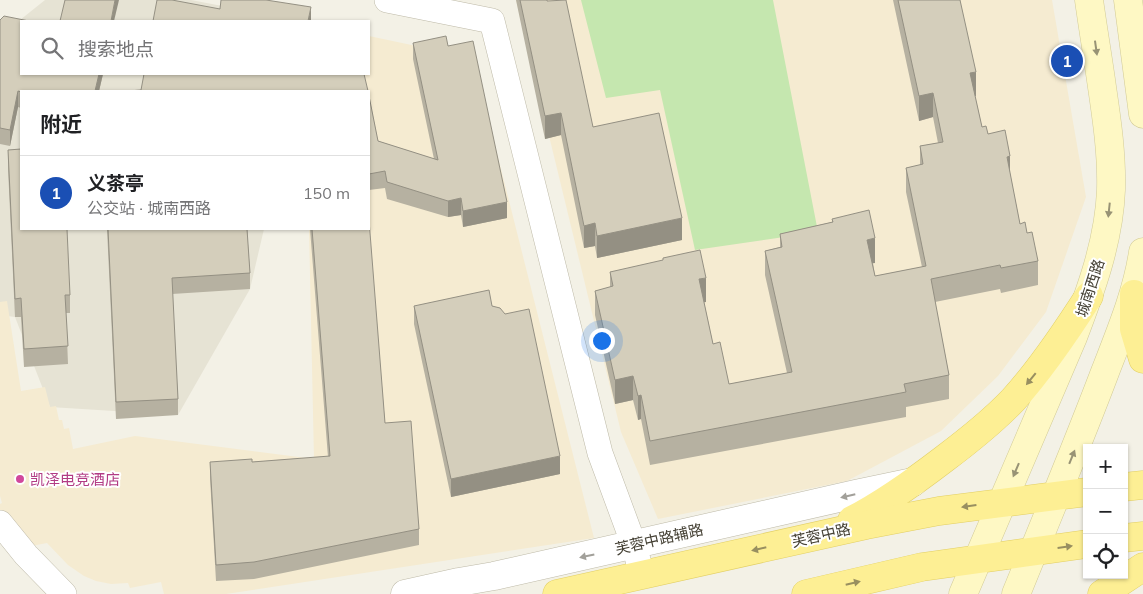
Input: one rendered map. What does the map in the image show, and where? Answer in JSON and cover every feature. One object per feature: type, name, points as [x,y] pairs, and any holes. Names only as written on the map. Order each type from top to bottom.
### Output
[{"type":"main road","name":"城南西路","points":[[964,594],[1073,338],[1089,296],[1107,228],[1111,190],[1110,148],[1089,0]]},
{"type":"main road","points":[[1128,0],[1143,114]]},
{"type":"main road","points":[[1016,594],[1088,416],[1134,294],[1143,252]]},
{"type":"main road","points":[[1134,294],[1134,329],[1143,359]]},
{"type":"main road","points":[[824,534],[868,511],[913,482],[989,423],[1031,379],[1089,296]]},
{"type":"main road","points":[[1128,487],[1143,485]]},
{"type":"main road","name":"芙蓉中路","points":[[557,594],[824,534],[939,511],[1083,493]]},
{"type":"main road","points":[[1128,538],[1143,536]]},
{"type":"main road","points":[[806,594],[922,568],[1083,545]]},
{"type":"main road","points":[[1102,594],[1139,571]]},
{"type":"street","points":[[387,0],[492,22],[600,453],[634,545],[642,575]]},
{"type":"street","name":"芙蓉中路辅路","points":[[405,594],[494,576],[913,482]]},
{"type":"street","points":[[0,523],[26,555],[64,594]]},
{"type":"shaded area","points":[[45,0],[191,0],[295,20],[20,20]]},
{"type":"shaded area","points":[[516,0],[1052,0],[1086,197],[1046,312],[998,376],[941,431],[847,481],[658,519],[621,432]]},
{"type":"shaded area","points":[[20,20],[20,75],[299,75],[295,90],[20,90],[20,230],[264,230],[250,289],[178,415],[50,407],[15,317],[0,315],[0,36]]},
{"type":"shaded area","points":[[370,36],[473,58],[594,538],[226,594],[164,594],[161,582],[130,588],[128,583],[111,584],[96,581],[84,576],[68,565],[47,543],[26,547],[0,535],[0,504],[2,503],[0,496],[0,302],[7,301],[21,391],[45,387],[50,407],[56,406],[59,420],[62,420],[64,429],[69,428],[73,449],[135,436],[314,459],[309,230],[370,230],[370,90],[295,90],[299,75],[370,75]]},
{"type":"green space","points":[[581,0],[773,0],[818,232],[695,250],[660,90],[606,98]]},
{"type":"building","points":[[65,0],[115,0],[111,20],[60,20]]},
{"type":"building","points":[[157,0],[172,0],[220,9],[221,0],[266,0],[311,7],[308,20],[153,20]]},
{"type":"building","points":[[520,0],[566,0],[593,127],[659,113],[682,218],[597,236],[595,223],[584,226],[561,113],[545,116]]},
{"type":"building","points":[[898,0],[960,0],[976,72],[970,73],[982,127],[986,126],[988,134],[1005,130],[1010,156],[1007,157],[1020,224],[1025,222],[1027,233],[1032,232],[1038,261],[1001,268],[1000,265],[931,279],[949,375],[904,384],[906,392],[650,441],[641,395],[638,396],[633,376],[615,380],[595,291],[613,286],[610,272],[700,250],[706,278],[699,279],[713,344],[720,342],[729,384],[792,372],[765,251],[782,247],[780,234],[833,222],[832,219],[869,210],[875,238],[867,240],[875,276],[926,266],[906,168],[923,164],[920,146],[943,142],[933,93],[919,96]]},
{"type":"building","points":[[4,16],[24,20],[20,20],[20,75],[99,75],[95,90],[20,90],[18,91],[10,130],[0,128],[0,20]]},
{"type":"building","points":[[446,36],[448,46],[473,41],[507,202],[463,211],[461,198],[448,201],[387,182],[385,171],[370,174],[370,101],[378,141],[438,160],[413,43]]},
{"type":"building","points":[[144,75],[364,75],[368,90],[141,90]]},
{"type":"building","points":[[20,149],[20,230],[67,230],[70,295],[65,295],[68,346],[24,349],[21,298],[15,299],[8,150]]},
{"type":"building","points":[[108,230],[247,230],[250,273],[172,278],[178,399],[116,402]]},
{"type":"building","points":[[312,230],[370,230],[385,423],[411,421],[419,529],[254,562],[216,565],[210,462],[252,459],[252,462],[330,456]]},
{"type":"building","points":[[489,290],[492,306],[500,308],[505,314],[529,309],[560,456],[451,479],[414,306]]},
{"type":"place","name":"义茶亭","points":[[1067,61]]},
{"type":"place","name":"凯泽电竞酒店","points":[[20,479]]}]
